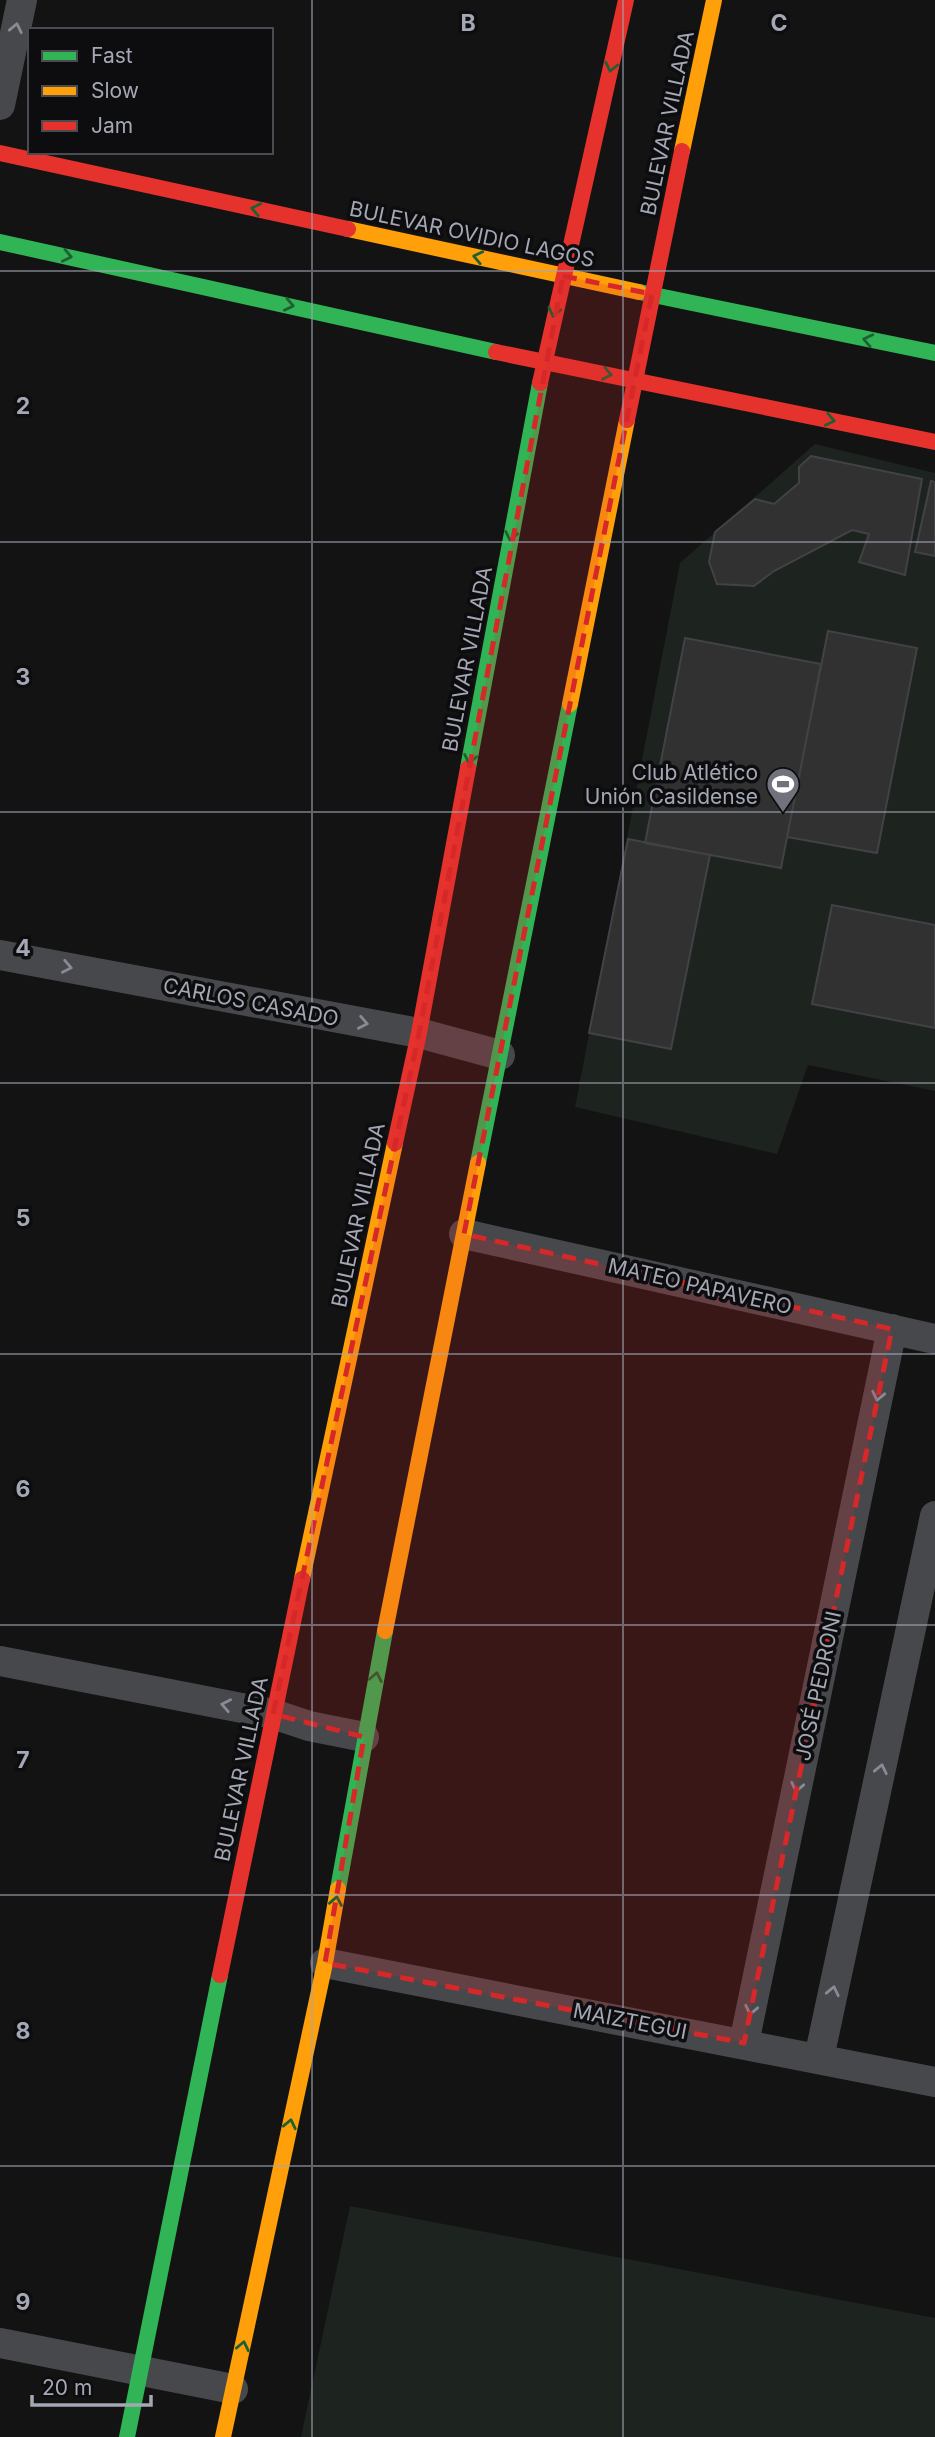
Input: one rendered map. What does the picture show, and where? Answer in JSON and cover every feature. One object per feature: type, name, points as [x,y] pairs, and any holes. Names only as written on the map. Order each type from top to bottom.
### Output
[{"type":"main road","name":"BULEVAR VILLADA","points":[[127,2437],[273,1714],[419,1033],[544,362],[626,0]]},
{"type":"main road","name":"BULEVAR VILLADA","points":[[223,2437],[325,1963],[363,1737],[652,294],[714,0]]},
{"type":"main road","name":"BULEVAR OVIDIO LAGOS","points":[[0,153],[935,354]]},
{"type":"main road","points":[[0,242],[544,362],[935,442]]},
{"type":"street","points":[[0,105],[22,0]]},
{"type":"street","name":"CARLOS CASADO","points":[[0,955],[419,1033],[500,1055]]},
{"type":"street","name":"MATEO PAPAVERO","points":[[464,1234],[935,1339]]},
{"type":"street","name":"JOSÉ PEDRONI","points":[[744,2043],[892,1329]]},
{"type":"street","points":[[819,2058],[935,1516]]},
{"type":"street","points":[[0,1661],[273,1714],[309,1726],[363,1737]]},
{"type":"street","name":"MAIZTEGUI","points":[[325,1963],[935,2082]]},
{"type":"street","points":[[0,2343],[233,2389]]},
{"type":"highlighted area","points":[[563,276],[652,294],[464,1234],[892,1329],[744,2043],[325,1963],[364,1737],[273,1714],[419,1033]]},
{"type":"shaded area","name":"Club Atlético Unión Casildense","points":[[815,444],[935,473],[935,1091],[808,1065],[777,1154],[575,1107],[680,563]]},
{"type":"shaded area","points":[[350,2206],[935,2318],[935,2437],[301,2437]]},
{"type":"building","points":[[811,456],[922,479],[905,575],[859,562],[869,534],[852,530],[774,571],[754,586],[717,584],[709,562],[715,532],[755,499],[774,504],[799,483],[799,467]]},
{"type":"building","points":[[931,481],[935,482],[935,556],[915,552]]},
{"type":"building","points":[[828,631],[917,648],[877,853],[787,837]]},
{"type":"building","points":[[685,638],[821,664],[781,868],[645,843]]},
{"type":"building","points":[[628,839],[710,855],[671,1049],[589,1033]]},
{"type":"building","points":[[832,905],[935,925],[935,1028],[812,1004]]},
{"type":"traffic: fast","points":[[0,242],[496,352]]},
{"type":"traffic: fast","points":[[639,292],[935,353]]},
{"type":"traffic: fast","points":[[468,768],[540,383]]},
{"type":"traffic: fast","points":[[478,1163],[570,704]]},
{"type":"traffic: fast","points":[[338,1889],[385,1631]]},
{"type":"traffic: fast","points":[[127,2437],[220,1975]]},
{"type":"traffic: slow","points":[[682,151],[714,0]]},
{"type":"traffic: slow","points":[[348,229],[639,292]]},
{"type":"traffic: slow","points":[[570,704],[627,420]]},
{"type":"traffic: slow","points":[[302,1579],[395,1143]]},
{"type":"traffic: slow","points":[[385,1631],[478,1163]]},
{"type":"traffic: slow","points":[[223,2437],[325,1963],[338,1889]]},
{"type":"traffic: jam","points":[[540,383],[626,0]]},
{"type":"traffic: jam","points":[[627,420],[682,151]]},
{"type":"traffic: jam","points":[[0,153],[348,229]]},
{"type":"traffic: jam","points":[[496,352],[935,442]]},
{"type":"traffic: jam","points":[[395,1143],[419,1033],[468,768]]},
{"type":"traffic: jam","points":[[220,1975],[302,1579]]},
{"type":"place","name":"Club Atlético Unión Casildense","points":[[783,814]]}]
